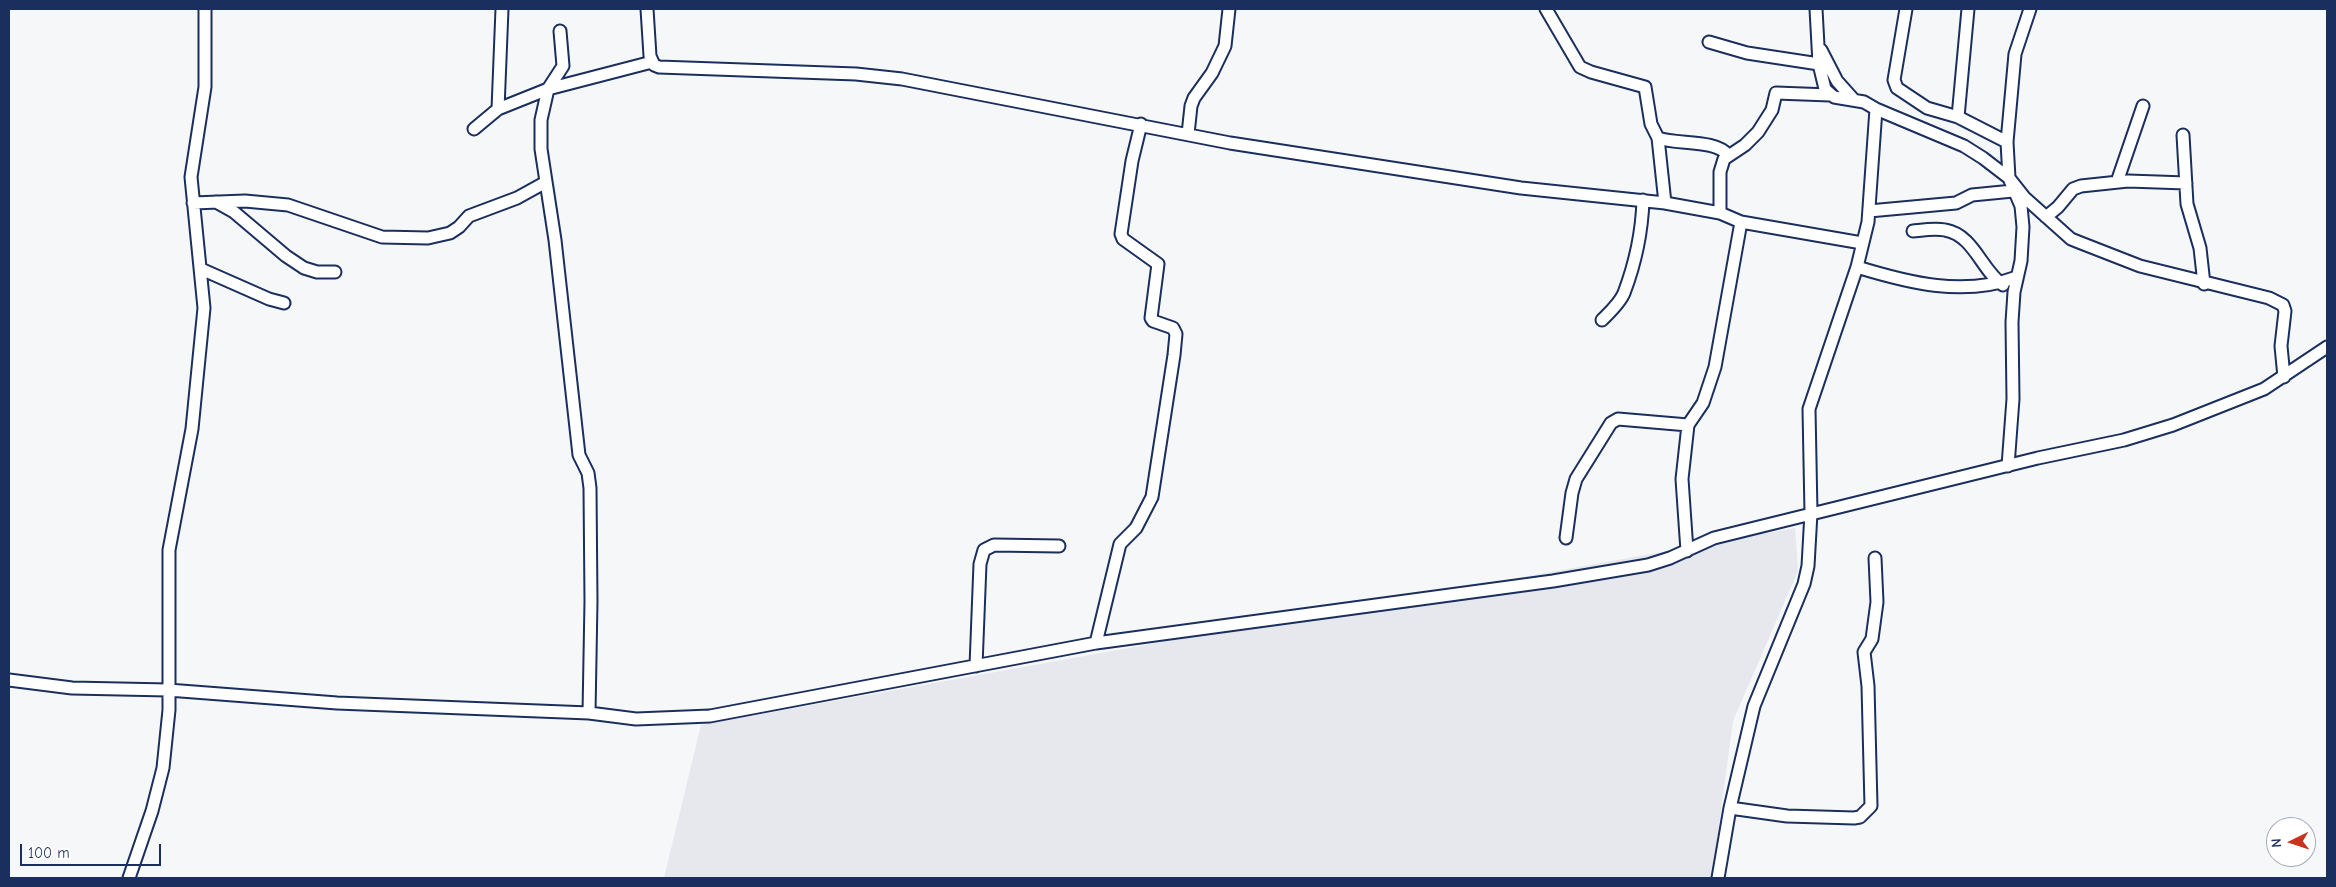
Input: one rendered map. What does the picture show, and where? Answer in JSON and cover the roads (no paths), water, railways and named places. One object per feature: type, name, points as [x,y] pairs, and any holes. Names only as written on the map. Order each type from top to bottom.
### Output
[{"type":"street","points":[[129,878],[145,834],[160,782],[167,733],[169,550],[192,429],[198,379],[204,308],[193,203],[193,159],[205,87],[205,9]]},
{"type":"street","points":[[498,109],[502,9]]},
{"type":"street","points":[[647,9],[652,62],[654,65],[664,68],[856,74],[902,79],[1188,134],[1520,188],[1665,203],[1720,213],[1741,222],[1862,243]]},
{"type":"street","points":[[1188,134],[1191,106],[1212,73],[1225,46],[1229,9]]},
{"type":"street","points":[[1546,9],[1580,67],[1599,75],[1645,87],[1651,124],[1660,146],[1662,190],[1665,203]]},
{"type":"street","points":[[1816,9],[1820,45],[1819,64],[1823,84],[1830,95]]},
{"type":"street","points":[[1906,9],[1894,80],[1895,86],[1927,108],[1958,117],[2007,142]]},
{"type":"street","points":[[1958,117],[1968,9]]},
{"type":"street","points":[[2008,466],[2012,399],[2012,322],[2014,292],[2021,261],[2023,216],[2010,178],[2007,142],[2015,54],[2030,9]]},
{"type":"street","points":[[560,31],[563,66],[548,89],[541,120],[540,149],[555,240],[579,455],[588,473],[590,488],[591,601],[589,713]]},
{"type":"street","points":[[1709,42],[1747,53],[1819,64]]},
{"type":"street","points":[[1820,45],[1830,71],[1854,100]]},
{"type":"street","points":[[474,129],[498,109],[548,89],[652,62]]},
{"type":"street","points":[[1720,213],[1720,172],[1724,159],[1745,145],[1758,132],[1772,110],[1776,93],[1830,95],[1840,99],[1854,100],[1964,146],[2010,178],[2024,197],[2071,239],[2081,244],[2140,266],[2204,284],[2269,298],[2283,305],[2285,311],[2281,346],[2284,377]]},
{"type":"street","points":[[2117,182],[2143,106]]},
{"type":"street","points":[[1718,878],[1730,808],[1754,706],[1804,584],[1808,566],[1812,513],[1809,409],[1857,267],[1869,211],[1876,109]]},
{"type":"street","points":[[1096,643],[1120,544],[1136,528],[1152,497],[1176,334],[1173,328],[1153,321],[1151,318],[1158,264],[1123,239],[1122,234],[1132,161],[1140,124]]},
{"type":"street","points":[[2184,135],[2187,204],[2200,248],[2204,284]]},
{"type":"street","points":[[1658,138],[1712,146],[1725,151],[1728,155]]},
{"type":"street","points":[[193,203],[260,201],[288,206],[382,237],[428,238],[450,233],[459,227],[467,217],[517,198],[546,182]]},
{"type":"street","points":[[2046,217],[2058,207],[2073,189],[2081,186],[2117,182],[2186,183]]},
{"type":"street","points":[[1869,211],[1956,203],[1972,195],[2013,191]]},
{"type":"street","points":[[1602,320],[1624,294],[1643,220],[1643,200]]},
{"type":"street","points":[[216,202],[234,212],[286,256],[304,268],[317,272],[335,272]]},
{"type":"street","points":[[1687,551],[1682,479],[1688,426],[1703,403],[1714,367],[1741,222]]},
{"type":"street","points":[[1913,231],[1941,230],[1958,235],[1970,245],[1991,276],[2014,292]]},
{"type":"street","points":[[1857,267],[1891,277],[1940,286],[1960,287],[2000,283],[2017,277]]},
{"type":"street","points":[[201,269],[270,300],[284,303]]},
{"type":"street","points":[[9,680],[72,688],[168,690],[337,703],[589,713],[636,719],[710,716],[1096,643],[1554,581],[1648,564],[1687,551],[1714,538],[2008,466],[2124,440],[2173,425],[2264,389],[2327,347]]},
{"type":"street","points":[[1566,538],[1572,493],[1576,479],[1611,423],[1618,420],[1688,426]]},
{"type":"street","points":[[976,666],[980,564],[984,550],[994,545],[1059,546]]},
{"type":"street","points":[[1730,808],[1787,816],[1854,818],[1860,817],[1871,806],[1868,686],[1864,652],[1872,639],[1877,602],[1875,558]]}]
